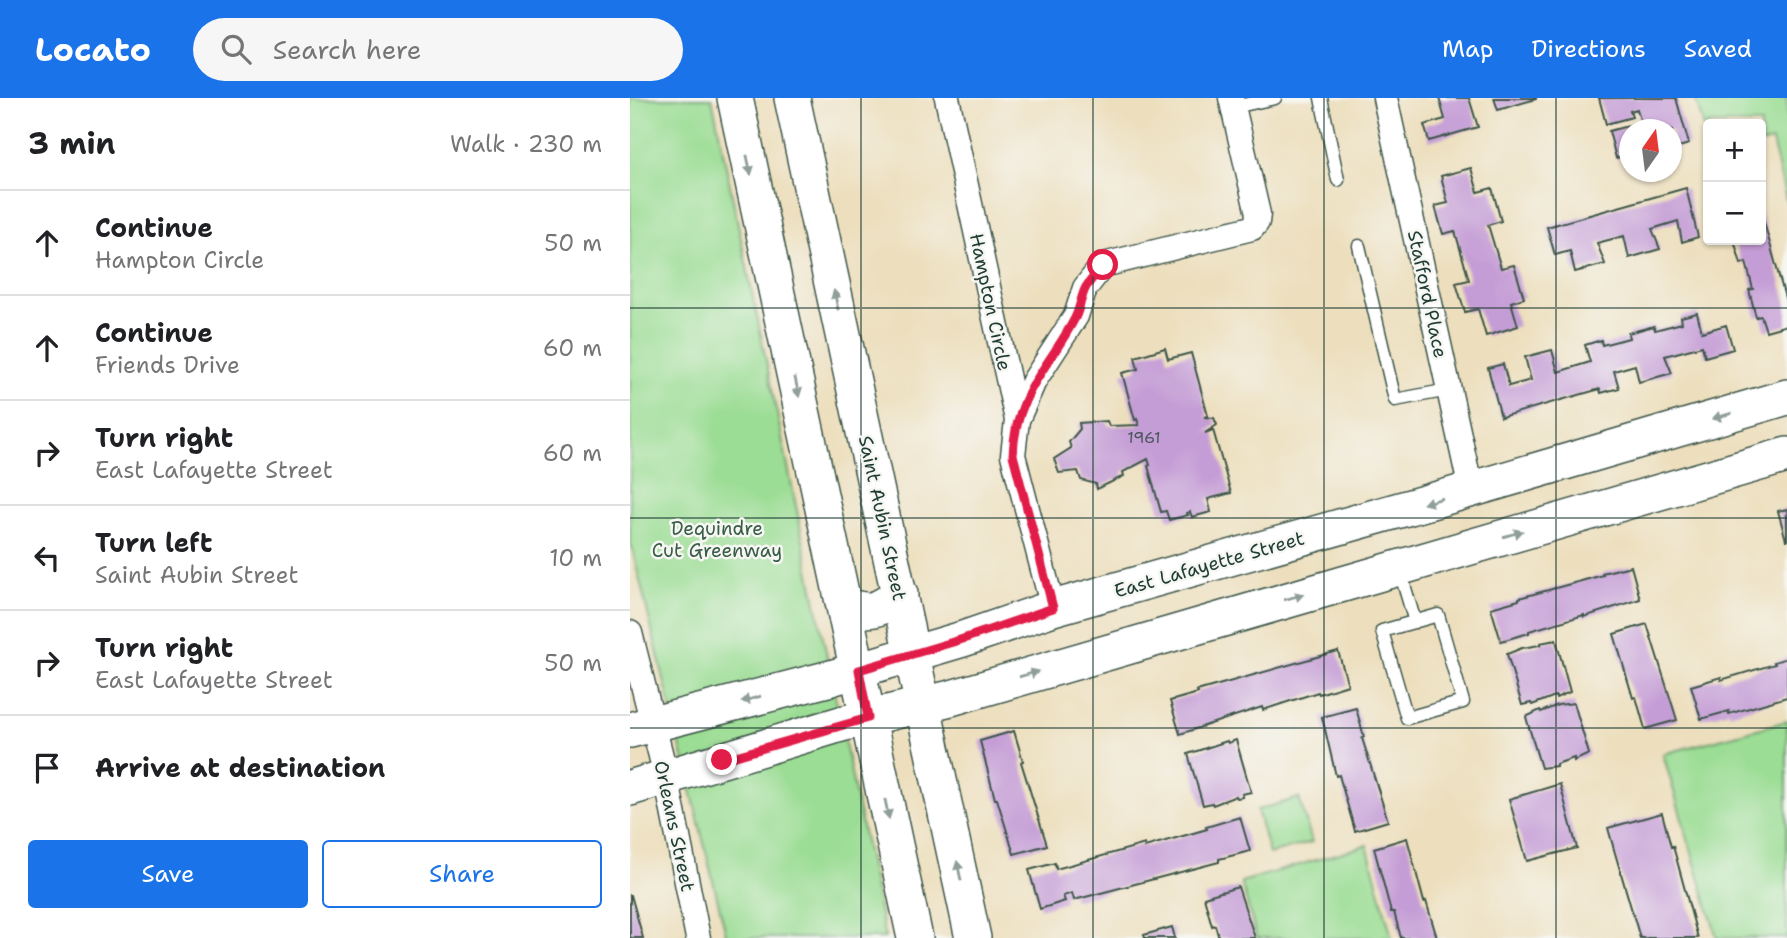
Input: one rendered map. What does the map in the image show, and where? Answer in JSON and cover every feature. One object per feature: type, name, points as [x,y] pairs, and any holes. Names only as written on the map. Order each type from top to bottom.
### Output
[{"type":"street","points":[[735,98],[915,938]]},
{"type":"street","name":"Saint Aubin Street","points":[[792,98],[973,938]]},
{"type":"street","name":"Hampton Circle","points":[[947,98],[1017,419]]},
{"type":"street","name":"Stafford Place","points":[[1385,98],[1471,490]]},
{"type":"street","name":"Hampton Circle","points":[[1017,419],[1034,381],[1076,316],[1085,288],[1103,265],[1252,228],[1257,222],[1258,214],[1232,103]]},
{"type":"street","name":"East Lafayette Street","points":[[641,728],[859,670],[963,639],[1053,608],[1787,397]]},
{"type":"street","points":[[1017,419],[1013,455],[1053,608]]},
{"type":"street","points":[[630,788],[803,738],[841,724],[989,686],[1787,455]]},
{"type":"street","points":[[1222,561],[1238,614]]},
{"type":"street","points":[[844,605],[873,610],[884,606],[900,594]]},
{"type":"street","name":"Orleans Street","points":[[630,633],[641,728],[666,776],[698,938]]},
{"type":"street","points":[[963,639],[962,662],[989,686]]},
{"type":"street","points":[[879,772],[888,765],[908,758],[922,758],[935,763]]},
{"type":"lane","points":[[1232,103],[1275,98]]},
{"type":"lane","points":[[1321,98],[1338,180]]},
{"type":"lane","points":[[1359,246],[1395,400],[1449,390]]},
{"type":"lane","points":[[1399,567],[1415,622]]},
{"type":"lane","points":[[1438,615],[1463,702],[1407,718],[1382,631],[1415,622],[1438,615]]},
{"type":"green space","name":"Dequindre Cut Greenway","points":[[630,98],[712,98],[885,938],[727,938],[630,540]]},
{"type":"green space","points":[[1695,98],[1787,98],[1787,204],[1772,141],[1766,143],[1766,119],[1703,119],[1703,124]]},
{"type":"green space","points":[[1787,721],[1787,938],[1717,938],[1663,754]]},
{"type":"green space","points":[[1299,798],[1312,842],[1269,854],[1257,810]]},
{"type":"green space","points":[[1367,845],[1392,938],[1257,938],[1241,882]]},
{"type":"building","points":[[1439,98],[1469,98],[1478,127],[1429,141],[1424,125],[1445,119]]},
{"type":"building","points":[[1494,98],[1536,98],[1536,99],[1498,110]]},
{"type":"building","points":[[1599,98],[1676,98],[1682,119],[1640,119],[1637,109],[1630,111],[1632,117],[1606,124]]},
{"type":"building","points":[[1682,119],[1689,144],[1682,146]]},
{"type":"building","points":[[1619,128],[1619,157],[1616,158],[1609,131]]},
{"type":"building","points":[[1471,168],[1478,192],[1492,188],[1501,221],[1488,225],[1501,268],[1514,265],[1524,298],[1511,302],[1518,326],[1486,336],[1478,309],[1465,312],[1456,283],[1469,280],[1455,231],[1443,234],[1435,206],[1448,203],[1441,176]]},
{"type":"building","points":[[1686,188],[1698,237],[1682,242],[1678,221],[1652,229],[1660,249],[1629,258],[1624,236],[1597,243],[1605,264],[1575,272],[1570,251],[1555,255],[1547,227]]},
{"type":"building","points":[[1766,229],[1787,305],[1787,325],[1766,331],[1761,316],[1756,317],[1746,262],[1741,264],[1735,245],[1766,245]]},
{"type":"building","points":[[1697,313],[1702,332],[1726,325],[1733,349],[1705,357],[1702,346],[1665,356],[1672,373],[1639,382],[1635,365],[1614,371],[1619,388],[1601,393],[1600,389],[1501,417],[1488,368],[1503,364],[1509,386],[1531,380],[1525,357],[1552,350],[1558,372],[1590,362],[1585,345],[1601,340],[1602,345],[1629,338],[1628,333],[1654,326],[1655,330],[1682,323],[1681,317]]},
{"type":"building","points":[[1165,348],[1168,359],[1191,353],[1208,416],[1204,417],[1214,418],[1217,425],[1205,433],[1213,430],[1231,493],[1208,499],[1211,512],[1192,517],[1190,512],[1169,520],[1166,511],[1161,512],[1148,459],[1123,472],[1124,476],[1097,489],[1096,484],[1081,480],[1078,471],[1059,473],[1054,459],[1071,448],[1069,442],[1080,429],[1079,423],[1107,421],[1109,426],[1139,425],[1137,419],[1135,420],[1122,373],[1138,369],[1135,357]]},
{"type":"building","points":[[1787,509],[1787,540],[1786,540],[1778,511]]},
{"type":"building","points":[[1631,566],[1640,599],[1501,641],[1491,608]]},
{"type":"building","points":[[1647,624],[1677,720],[1645,729],[1614,634]]},
{"type":"building","points":[[1556,640],[1570,692],[1532,705],[1522,705],[1507,654]]},
{"type":"building","points":[[1338,651],[1348,685],[1263,710],[1262,707],[1180,734],[1170,701]]},
{"type":"building","points":[[1787,658],[1787,697],[1701,719],[1691,686],[1721,677],[1721,680]]},
{"type":"building","points":[[1574,703],[1589,754],[1574,761],[1574,758],[1556,766],[1541,768],[1526,717],[1540,710],[1541,712],[1558,705]]},
{"type":"building","points":[[1356,708],[1364,737],[1362,738],[1388,821],[1355,831],[1339,775],[1336,776],[1322,717]]},
{"type":"building","points":[[1014,731],[1047,845],[1014,854],[995,799],[980,741]]},
{"type":"building","points":[[1236,740],[1251,792],[1242,794],[1243,797],[1236,796],[1213,805],[1203,805],[1188,754]]},
{"type":"building","points":[[1560,784],[1577,848],[1527,861],[1509,799]]},
{"type":"building","points":[[1662,813],[1698,938],[1640,938],[1615,853],[1608,828]]},
{"type":"building","points":[[1240,817],[1250,851],[1219,859],[1219,862],[1074,900],[1072,893],[1063,896],[1065,901],[1040,909],[1029,870],[1055,863],[1056,869],[1145,844],[1145,847]]},
{"type":"building","points":[[1407,838],[1424,902],[1426,901],[1437,938],[1401,938],[1394,912],[1391,912],[1374,848]]},
{"type":"building","points":[[1238,887],[1255,938],[1219,938],[1215,925],[1212,926],[1204,897]]},
{"type":"building","points":[[631,895],[643,938],[630,938]]},
{"type":"building","points":[[1172,927],[1175,938],[1145,938],[1144,935]]},
{"type":"route","points":[[722,760],[868,718],[859,670],[963,639],[1053,608],[1013,455],[1013,437],[1017,419],[1034,381],[1076,316],[1085,288],[1103,265]]}]
